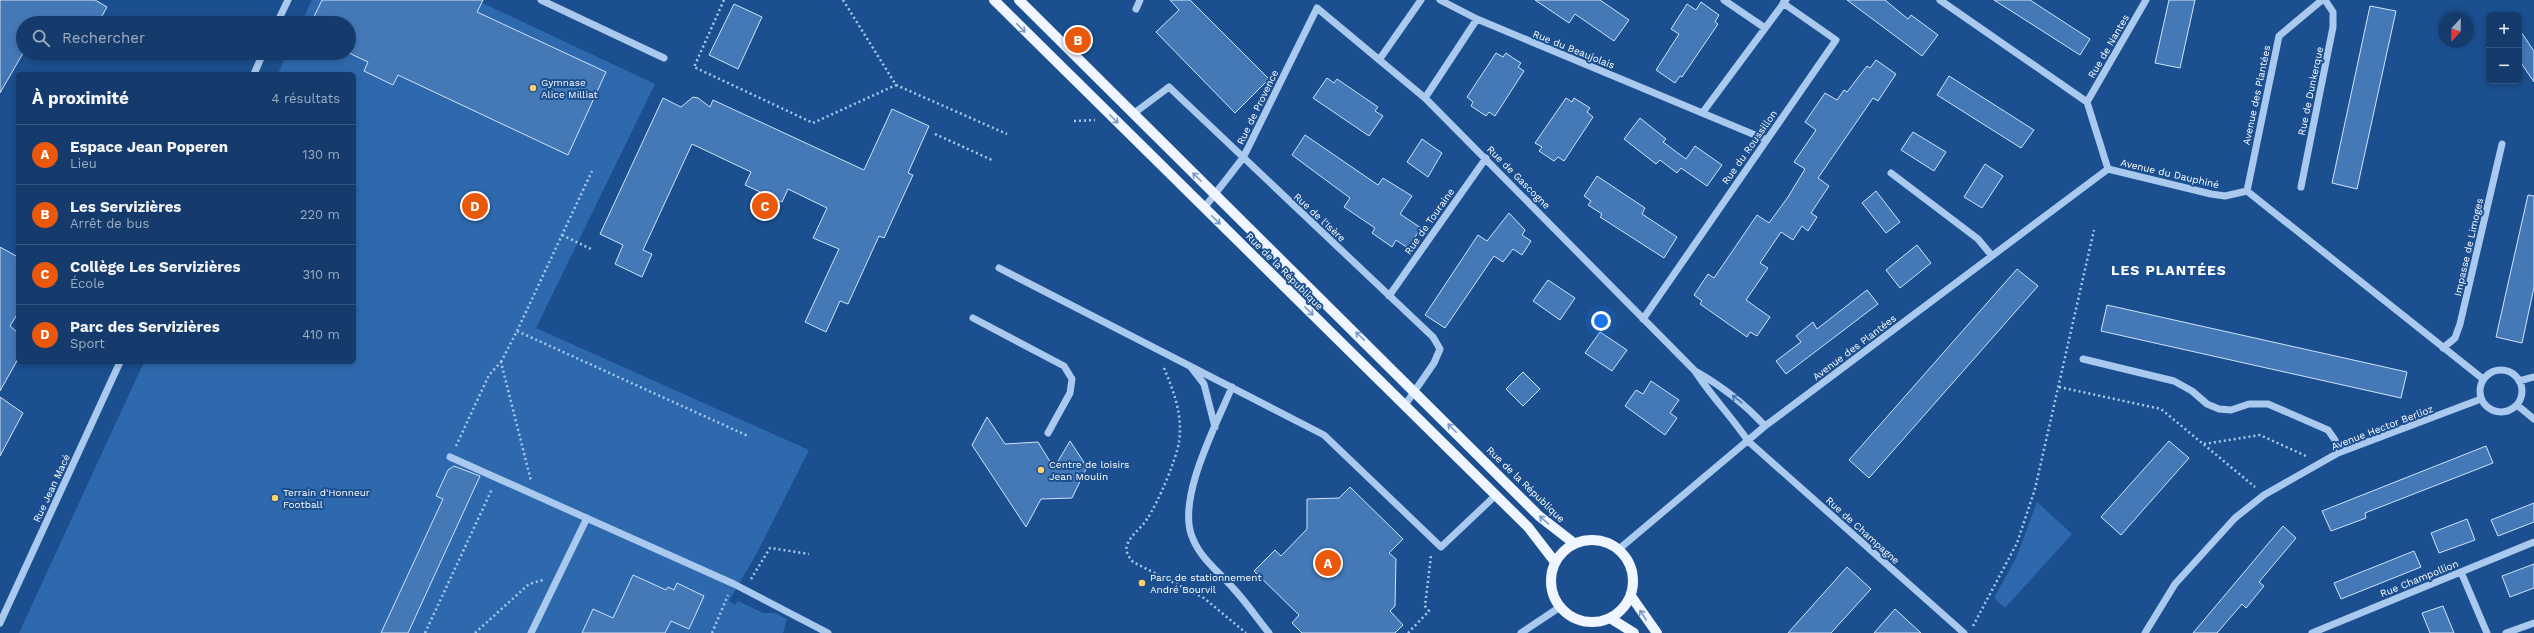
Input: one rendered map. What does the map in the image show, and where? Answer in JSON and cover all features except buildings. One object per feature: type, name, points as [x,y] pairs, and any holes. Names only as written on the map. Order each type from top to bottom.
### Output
[{"type":"main road","name":"Rue de la République","points":[[994,0],[1528,527],[1555,562]]},
{"type":"main road","name":"Rue de la République","points":[[1018,0],[1415,391],[1539,516],[1556,531],[1575,544]]},
{"type":"main road","points":[[1598,540],[1619,550],[1627,559],[1632,571],[1634,583],[1631,596],[1623,609],[1610,618],[1592,622],[1583,621],[1567,613],[1560,607],[1551,585],[1555,562],[1563,551],[1575,544],[1598,540]]},
{"type":"main road","points":[[1631,596],[1657,633]]},
{"type":"main road","points":[[1610,618],[1634,633]]},
{"type":"street","points":[[280,16],[288,0]]},
{"type":"street","points":[[541,0],[664,58]]},
{"type":"street","points":[[1136,9],[1140,0]]},
{"type":"street","points":[[1379,60],[1421,0]]},
{"type":"street","name":"Rue du Beaujolais","points":[[1440,0],[1477,19],[1767,140]]},
{"type":"street","points":[[1724,0],[1764,28]]},
{"type":"street","points":[[1940,0],[2087,102]]},
{"type":"street","name":"Rue de Nantes","points":[[2087,102],[2146,0]]},
{"type":"street","name":"Avenue des Plantées","points":[[2246,190],[2279,36],[2322,0]]},
{"type":"street","name":"Rue de Dunkerque","points":[[2301,187],[2333,27],[2333,12],[2325,0]]},
{"type":"street","points":[[1703,112],[1764,28],[1785,2]]},
{"type":"street","name":"Rue du Roussillon","points":[[1643,319],[1836,40],[1785,2]]},
{"type":"street","name":"Rue de Provence","points":[[1204,208],[1216,196],[1244,158],[1317,8]]},
{"type":"street","name":"Rue de Gascogne","points":[[1317,8],[1425,98],[1486,158],[1695,371],[1712,397],[1733,419],[1748,441]]},
{"type":"street","points":[[1425,98],[1477,19]]},
{"type":"street","points":[[255,72],[260,60]]},
{"type":"street","name":"Rue de l'Isère","points":[[1133,114],[1168,86],[1433,337],[1440,349],[1434,363],[1405,405]]},
{"type":"street","name":"Avenue du Dauphiné","points":[[2087,102],[2108,169],[2211,194],[2225,196],[2246,190]]},
{"type":"street","name":"Impasse de Limoges","points":[[2443,348],[2455,338],[2460,324],[2502,144]]},
{"type":"street","name":"Rue de Touraine","points":[[1389,296],[1486,158]]},
{"type":"street","name":"Avenue des Plantées","points":[[1619,550],[1675,500],[1765,426],[2108,169]]},
{"type":"street","points":[[1891,173],[1978,239],[1992,256]]},
{"type":"street","points":[[2246,190],[2483,379]]},
{"type":"street","points":[[999,268],[1324,435],[1440,547],[1496,495]]},
{"type":"street","points":[[973,318],[1064,366],[1072,379],[1070,393],[1048,433]]},
{"type":"street","points":[[2083,359],[2174,381],[2192,391],[2207,404],[2219,409],[2231,410],[2249,404],[2268,404],[2328,430],[2335,440],[2338,453]]},
{"type":"street","name":"Rue Jean Macé","points":[[0,622],[119,364]]},
{"type":"street","points":[[1190,365],[1204,384],[1215,427]]},
{"type":"street","points":[[2502,370],[2509,372],[2519,381],[2522,393],[2517,405],[2511,410],[2497,412],[2485,406],[2481,399],[2480,385],[2488,374],[2502,370]]},
{"type":"street","name":"Rue de Gascogne","points":[[1695,371],[1716,383],[1747,407],[1765,426]]},
{"type":"street","points":[[2519,381],[2534,377]]},
{"type":"street","points":[[1232,387],[1191,490],[1189,518],[1192,538],[1204,557],[1234,589],[1269,633]]},
{"type":"street","name":"Avenue Hector Berlioz","points":[[2145,633],[2175,584],[2235,518],[2264,495],[2338,453],[2481,399]]},
{"type":"street","points":[[2517,405],[2534,419]]},
{"type":"street","name":"Rue de Champagne","points":[[1748,441],[1964,633]]},
{"type":"street","points":[[450,457],[734,584],[828,633]]},
{"type":"street","points":[[531,633],[587,518]]},
{"type":"street","name":"Rue Champollion","points":[[2312,633],[2534,542]]},
{"type":"street","points":[[2461,572],[2487,633]]},
{"type":"street","points":[[1521,633],[1560,607]]},
{"type":"street","points":[[2506,633],[2534,623]]},
{"type":"path","points":[[724,0],[694,67],[814,123],[896,85]]},
{"type":"path","points":[[843,0],[896,85],[1007,134]]},
{"type":"path","points":[[1074,121],[1095,120]]},
{"type":"path","points":[[935,134],[994,161]]},
{"type":"path","points":[[450,457],[489,375],[501,362],[517,331],[592,172]]},
{"type":"path","points":[[1972,627],[2018,543],[2035,489],[2094,230]]},
{"type":"path","points":[[562,235],[593,250]]},
{"type":"path","points":[[517,331],[748,436]]},
{"type":"path","points":[[1156,348],[1177,400],[1181,423],[1179,443],[1156,503],[1147,520],[1133,532],[1127,547],[1128,555],[1133,562],[1204,598],[1246,633]]},
{"type":"path","points":[[501,362],[535,495]]},
{"type":"path","points":[[2059,387],[2161,409],[2264,495]]},
{"type":"path","points":[[2204,445],[2260,435],[2320,463]]},
{"type":"path","points":[[425,633],[497,478]]},
{"type":"path","points":[[1408,633],[1429,611],[1425,606],[1431,556],[1440,547]]},
{"type":"path","points":[[744,590],[770,548],[809,554]]},
{"type":"path","points":[[475,633],[529,584],[559,576]]},
{"type":"path","points":[[712,633],[734,584]]},
{"type":"shaded area","points":[[312,0],[476,0],[655,84],[536,328],[809,450],[758,551],[729,601],[735,605],[738,601],[763,613],[775,613],[787,619],[783,633],[19,633],[143,364],[356,364],[356,72],[279,72],[284,60],[356,60],[356,16],[304,16]]},
{"type":"shaded area","points":[[2037,502],[2072,534],[2005,608],[1994,598],[2016,558]]},
{"type":"place","name":"Les Servizières","points":[[1078,40]]},
{"type":"place","name":"Gymnase Alice Milliat","points":[[533,88]]},
{"type":"place","name":"Parc des Servizières","points":[[475,206]]},
{"type":"place","name":"Collège Les Servizières","points":[[765,206]]},
{"type":"place","name":"Centre de loisirs Jean Moulin","points":[[1041,470]]},
{"type":"place","name":"Terrain d'Honneur Football","points":[[275,498]]},
{"type":"place","name":"Espace Jean Poperen","points":[[1328,563]]},
{"type":"place","name":"Parc de stationnement André Bourvil","points":[[1142,583]]},
{"type":"district","name":"LES PLANTÉES","points":[[2169,270]]}]
